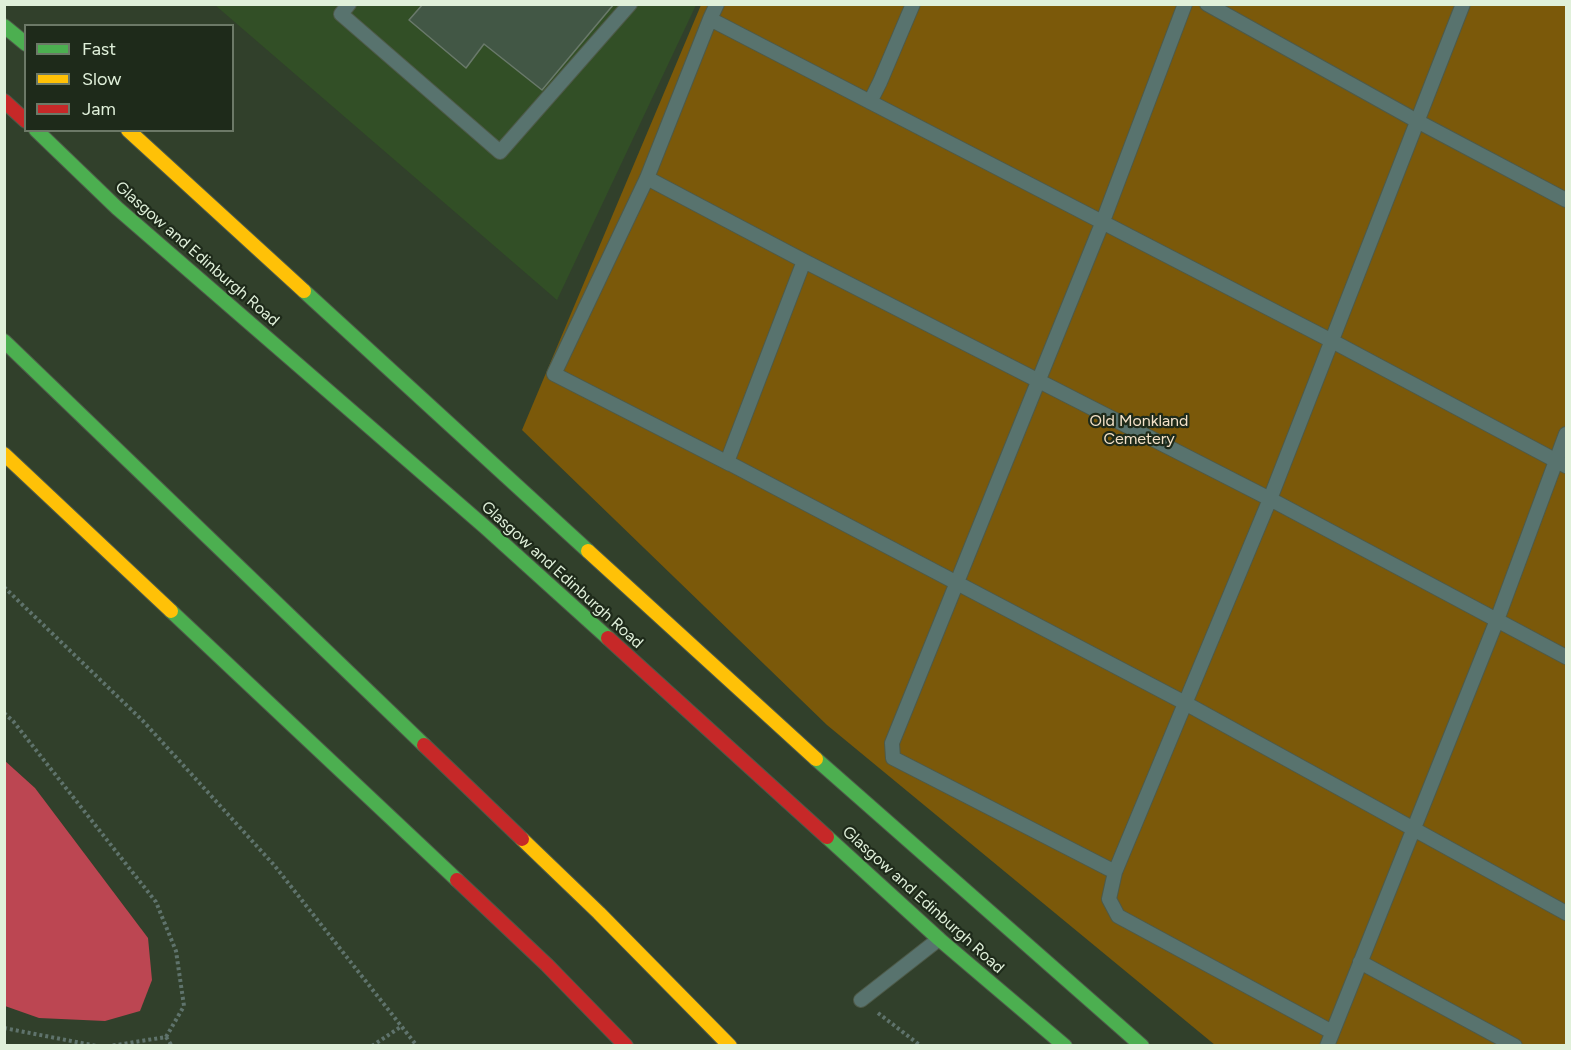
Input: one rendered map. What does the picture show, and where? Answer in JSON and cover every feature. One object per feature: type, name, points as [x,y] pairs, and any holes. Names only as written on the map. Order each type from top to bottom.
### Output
[{"type":"highway","points":[[4,26],[24,42]]},
{"type":"highway","points":[[4,101],[24,119]]},
{"type":"highway","name":"Glasgow and Edinburgh Road","points":[[38,132],[117,208],[485,527],[939,939],[1065,1046]]},
{"type":"highway","points":[[130,132],[790,736],[1142,1046]]},
{"type":"highway","points":[[4,342],[599,913],[730,1046]]},
{"type":"highway","points":[[4,454],[547,965],[626,1046]]},
{"type":"lane","points":[[349,4],[341,14],[500,152],[630,4]]},
{"type":"lane","points":[[717,4],[647,178],[554,374],[1185,703],[1566,913]]},
{"type":"lane","points":[[870,102],[913,4]]},
{"type":"lane","points":[[1115,872],[893,758],[892,743],[1103,221],[1185,4]]},
{"type":"lane","points":[[1207,4],[1417,122],[1566,200]]},
{"type":"lane","points":[[1332,1032],[1118,916],[1109,898],[1115,872],[1270,499],[1463,4]]},
{"type":"lane","points":[[710,19],[1332,340],[1561,463]]},
{"type":"lane","points":[[647,178],[804,261],[1270,499],[1566,657]]},
{"type":"lane","points":[[730,464],[727,462],[804,261]]},
{"type":"lane","points":[[1327,1046],[1561,463],[1566,434]]},
{"type":"lane","points":[[861,1000],[939,939]]},
{"type":"lane","points":[[1360,962],[1515,1046]]},
{"type":"path","points":[[4,587],[143,721],[274,865],[417,1046]]},
{"type":"path","points":[[4,713],[13,721],[156,902],[176,951],[184,1006],[166,1037]]},
{"type":"path","points":[[861,1000],[921,1046]]},
{"type":"path","points":[[372,1046],[402,1026]]},
{"type":"path","points":[[4,1028],[97,1046]]},
{"type":"path","points":[[110,1046],[166,1037]]},
{"type":"path","points":[[166,1037],[172,1046]]},
{"type":"shaded area","points":[[215,5],[696,5],[557,300]]},
{"type":"shaded area","points":[[4,760],[35,788],[148,938],[152,980],[140,1011],[105,1021],[39,1018],[5,1006]]},
{"type":"green space","name":"Old Monkland Cemetery","points":[[701,5],[1566,5],[1566,1045],[1215,1045],[827,725],[522,430]]},
{"type":"building","points":[[423,4],[614,4],[542,90],[484,44],[466,68],[409,20]]},
{"type":"traffic: fast","points":[[4,26],[24,42]]},
{"type":"traffic: fast","points":[[38,132],[117,208],[485,527],[608,638]]},
{"type":"traffic: fast","points":[[304,291],[588,551]]},
{"type":"traffic: fast","points":[[4,341],[424,745]]},
{"type":"traffic: fast","points":[[171,611],[457,880]]},
{"type":"traffic: fast","points":[[816,759],[1142,1046]]},
{"type":"traffic: fast","points":[[827,837],[939,939],[1065,1046]]},
{"type":"traffic: slow","points":[[130,132],[304,291]]},
{"type":"traffic: slow","points":[[4,454],[171,611]]},
{"type":"traffic: slow","points":[[588,551],[816,759]]},
{"type":"traffic: slow","points":[[522,839],[599,913],[730,1046]]},
{"type":"traffic: jam","points":[[4,101],[24,119]]},
{"type":"traffic: jam","points":[[608,638],[827,837]]},
{"type":"traffic: jam","points":[[424,745],[522,839]]},
{"type":"traffic: jam","points":[[457,880],[547,965],[626,1046]]}]
